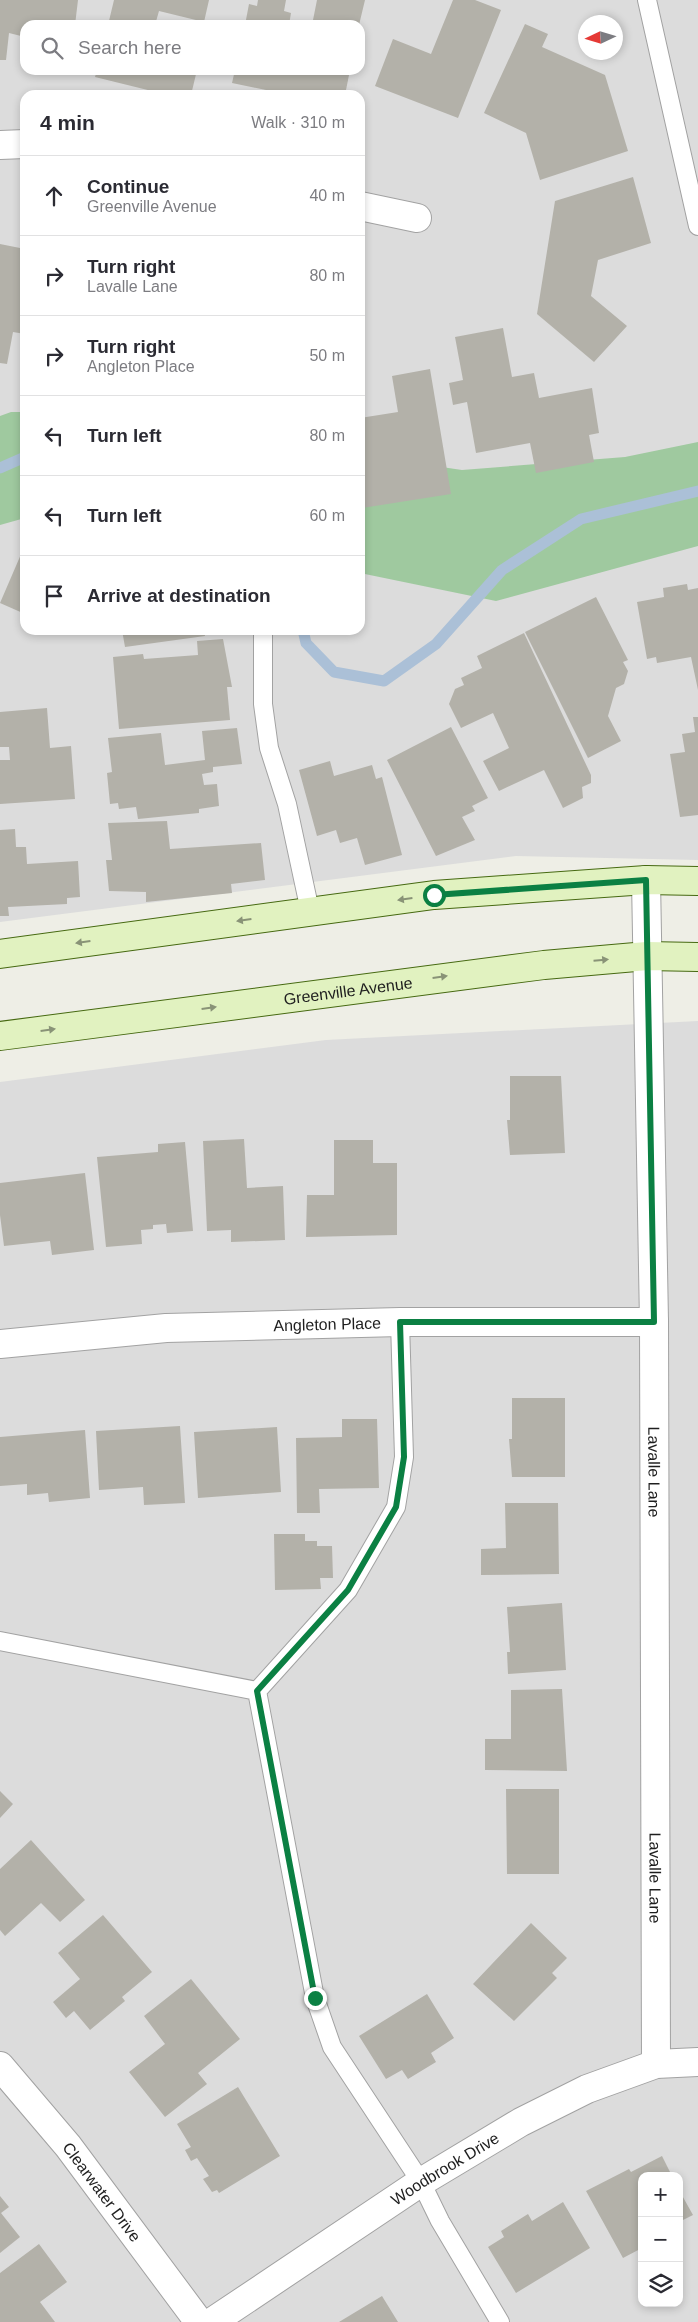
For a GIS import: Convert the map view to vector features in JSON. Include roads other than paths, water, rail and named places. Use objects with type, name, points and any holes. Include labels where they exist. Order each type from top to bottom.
[{"type":"main road","points":[[0,954],[434,895],[646,880],[698,881]]},
{"type":"main road","name":"Greenville Avenue","points":[[0,1036],[447,976],[647,956],[698,957]]},
{"type":"street","points":[[0,145],[20,144]]},
{"type":"street","points":[[365,207],[417,218]]},
{"type":"street","name":"Lavalle Lane","points":[[646,880],[654,1322],[656,2064]]},
{"type":"street","name":"Angleton Place","points":[[0,1344],[166,1328],[400,1322],[654,1322]]},
{"type":"street","name":"Woodbrook Drive","points":[[212,2322],[421,2182],[521,2122],[586,2089],[656,2064],[698,2062]]},
{"type":"street","name":"Clearwater Drive","points":[[0,2066],[68,2146],[198,2322]]},
{"type":"lane","points":[[648,0],[698,226]]},
{"type":"lane","points":[[263,635],[263,704],[269,748],[287,804],[310,911]]},
{"type":"lane","points":[[257,1691],[348,1590],[396,1507],[404,1457],[400,1322]]},
{"type":"lane","points":[[0,1641],[257,1691]]},
{"type":"lane","points":[[257,1691],[315,1998],[332,2047],[421,2182],[440,2221],[500,2322]]},
{"type":"waterway","points":[[0,468],[20,459]]},
{"type":"waterway","points":[[304,635],[306,643],[334,672],[384,681],[436,644],[502,570],[581,519],[698,491]]}]
